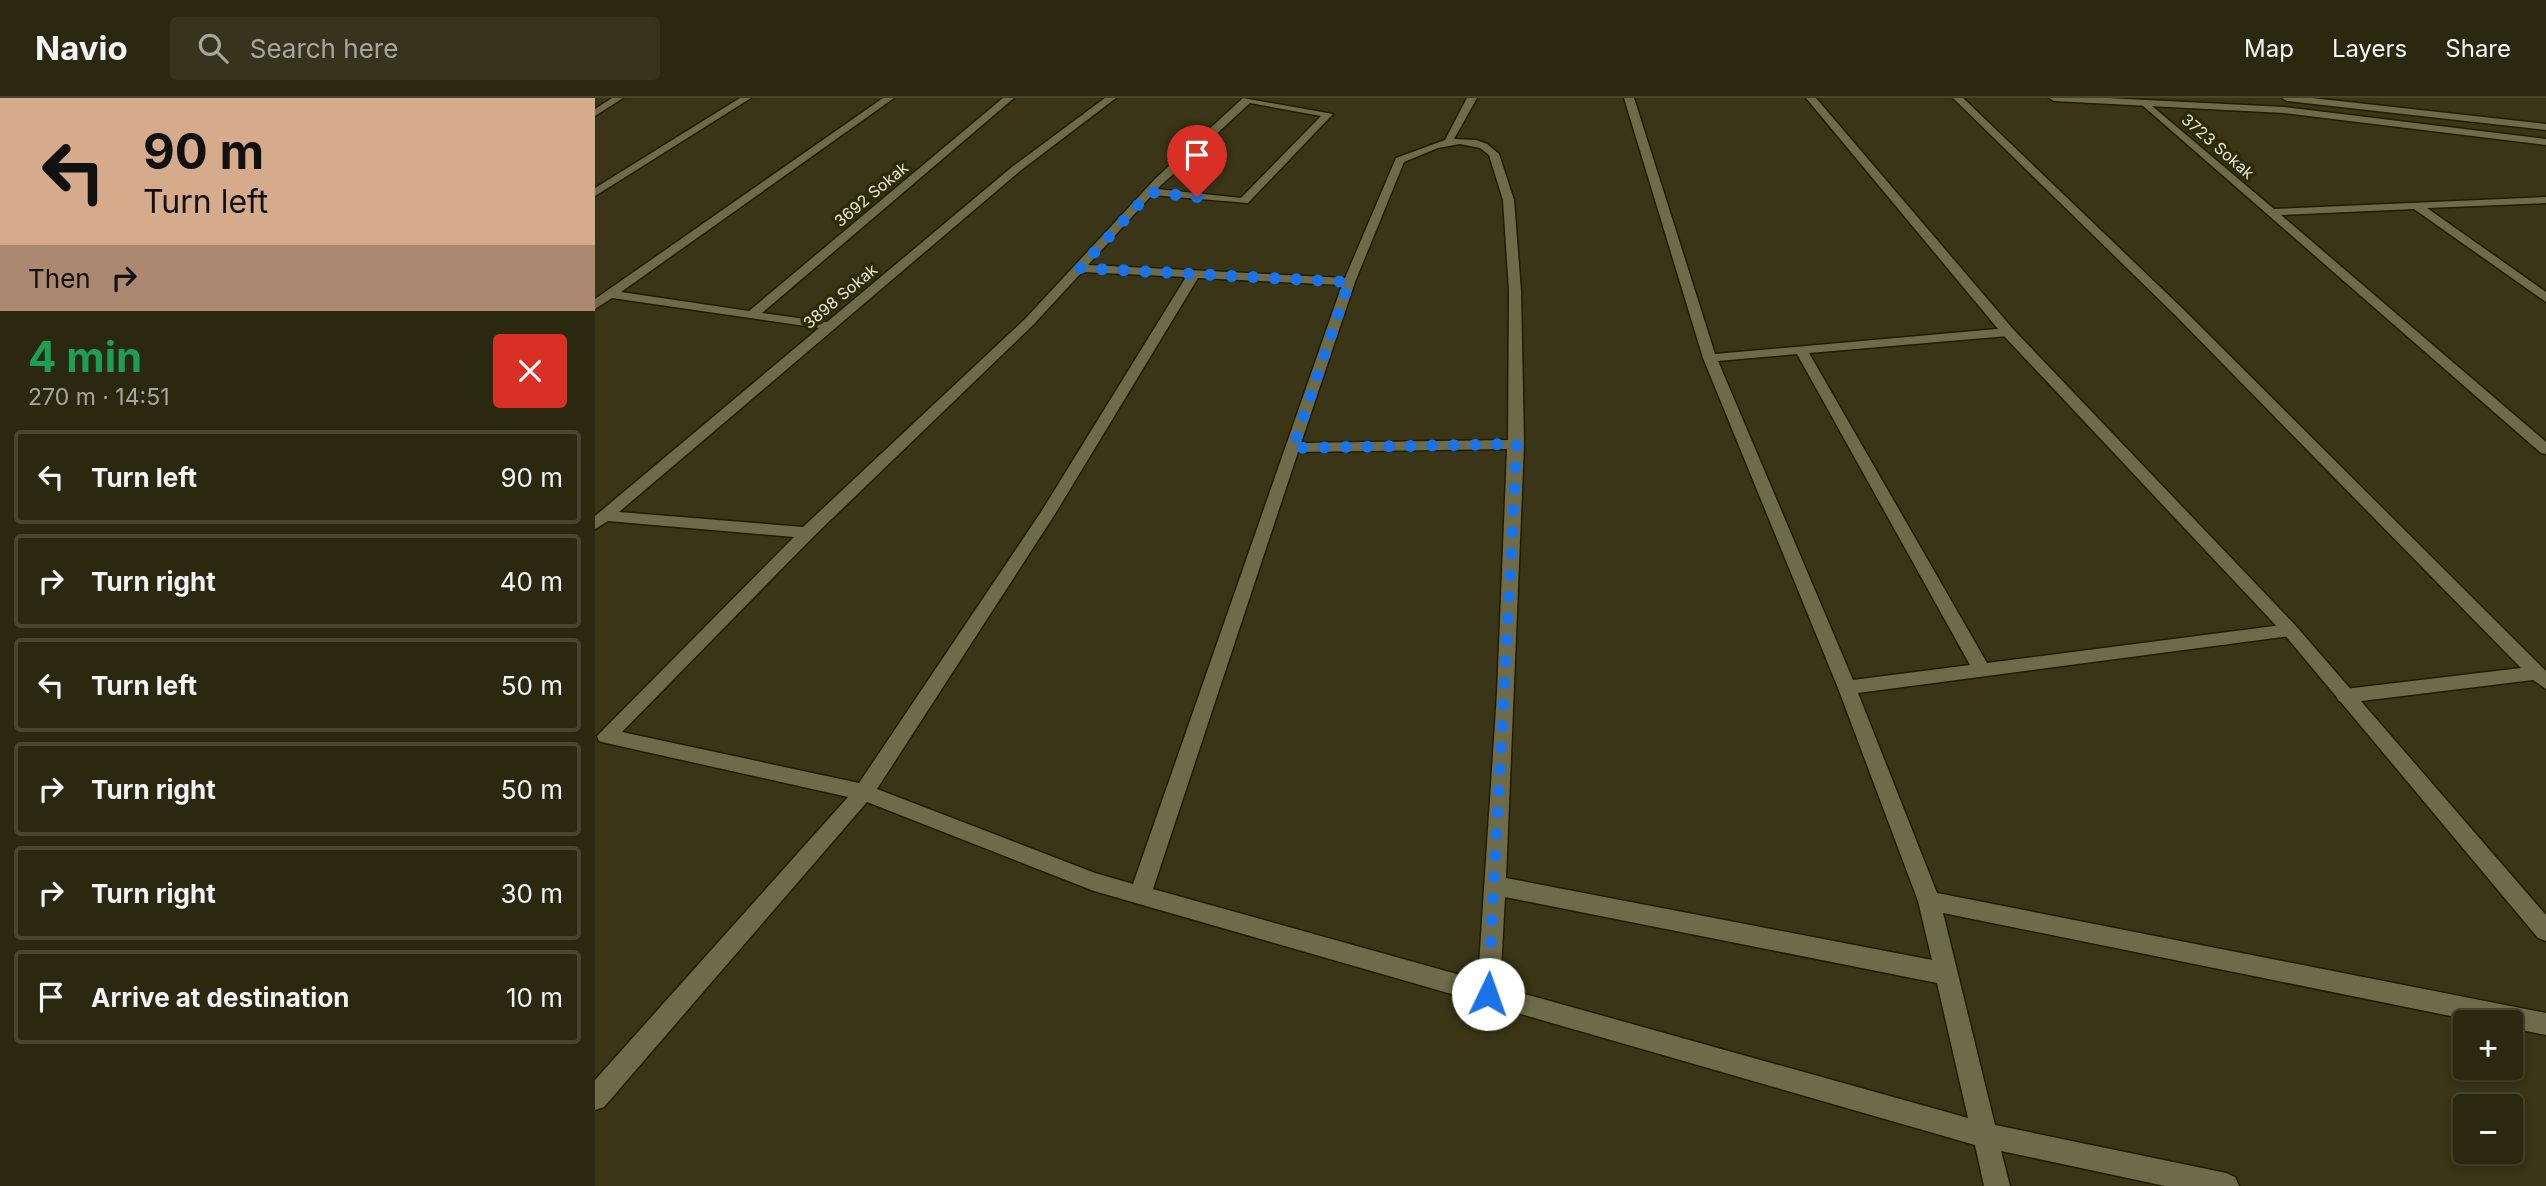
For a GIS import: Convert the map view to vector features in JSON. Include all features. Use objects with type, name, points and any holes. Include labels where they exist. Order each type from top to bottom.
[{"type":"street","points":[[595,113],[618,98]]},
{"type":"street","points":[[595,193],[746,98]]},
{"type":"street","points":[[595,306],[889,98]]},
{"type":"street","name":"3692 Sokak","points":[[753,314],[1009,98]]},
{"type":"street","name":"3898 Sokak","points":[[600,520],[1016,169],[1111,98]]},
{"type":"street","points":[[1140,895],[1349,282],[1400,160],[1448,139],[1472,98]]},
{"type":"street","points":[[1629,98],[1710,358],[1847,688],[1929,901],[1997,1186]]},
{"type":"street","points":[[1811,98],[2008,332],[2290,629],[2546,931]]},
{"type":"street","points":[[1958,98],[2179,312],[2542,678]]},
{"type":"street","points":[[2054,98],[2284,110],[2546,142]]},
{"type":"street","points":[[2287,98],[2546,127]]},
{"type":"street","points":[[1150,192],[1244,201],[1328,114],[1248,99],[1150,192],[1028,322],[807,533],[606,736],[865,792],[1094,882],[1984,1135],[2226,1186]]},
{"type":"street","name":"3723 Sokak","points":[[2145,103],[2546,450]]},
{"type":"street","points":[[1448,139],[1493,152],[1500,163],[1511,219],[1517,444],[1488,994]]},
{"type":"street","points":[[2271,212],[2546,200]]},
{"type":"street","points":[[2415,205],[2546,298]]},
{"type":"street","points":[[1080,268],[1349,282]]},
{"type":"street","points":[[595,1098],[865,792],[1047,514],[1194,274]]},
{"type":"street","points":[[595,292],[829,326]]},
{"type":"street","points":[[1710,358],[2008,332]]},
{"type":"street","points":[[1801,350],[1982,670]]},
{"type":"street","points":[[1293,448],[1517,444]]},
{"type":"street","points":[[600,520],[807,533]]},
{"type":"street","points":[[1847,688],[2290,629]]},
{"type":"street","points":[[2346,696],[2542,678]]},
{"type":"street","points":[[1494,885],[1947,974]]},
{"type":"street","points":[[1929,901],[2546,1024]]},
{"type":"route","points":[[1197,197],[1150,192],[1080,268],[1349,282],[1293,448],[1517,444],[1488,994]]}]
